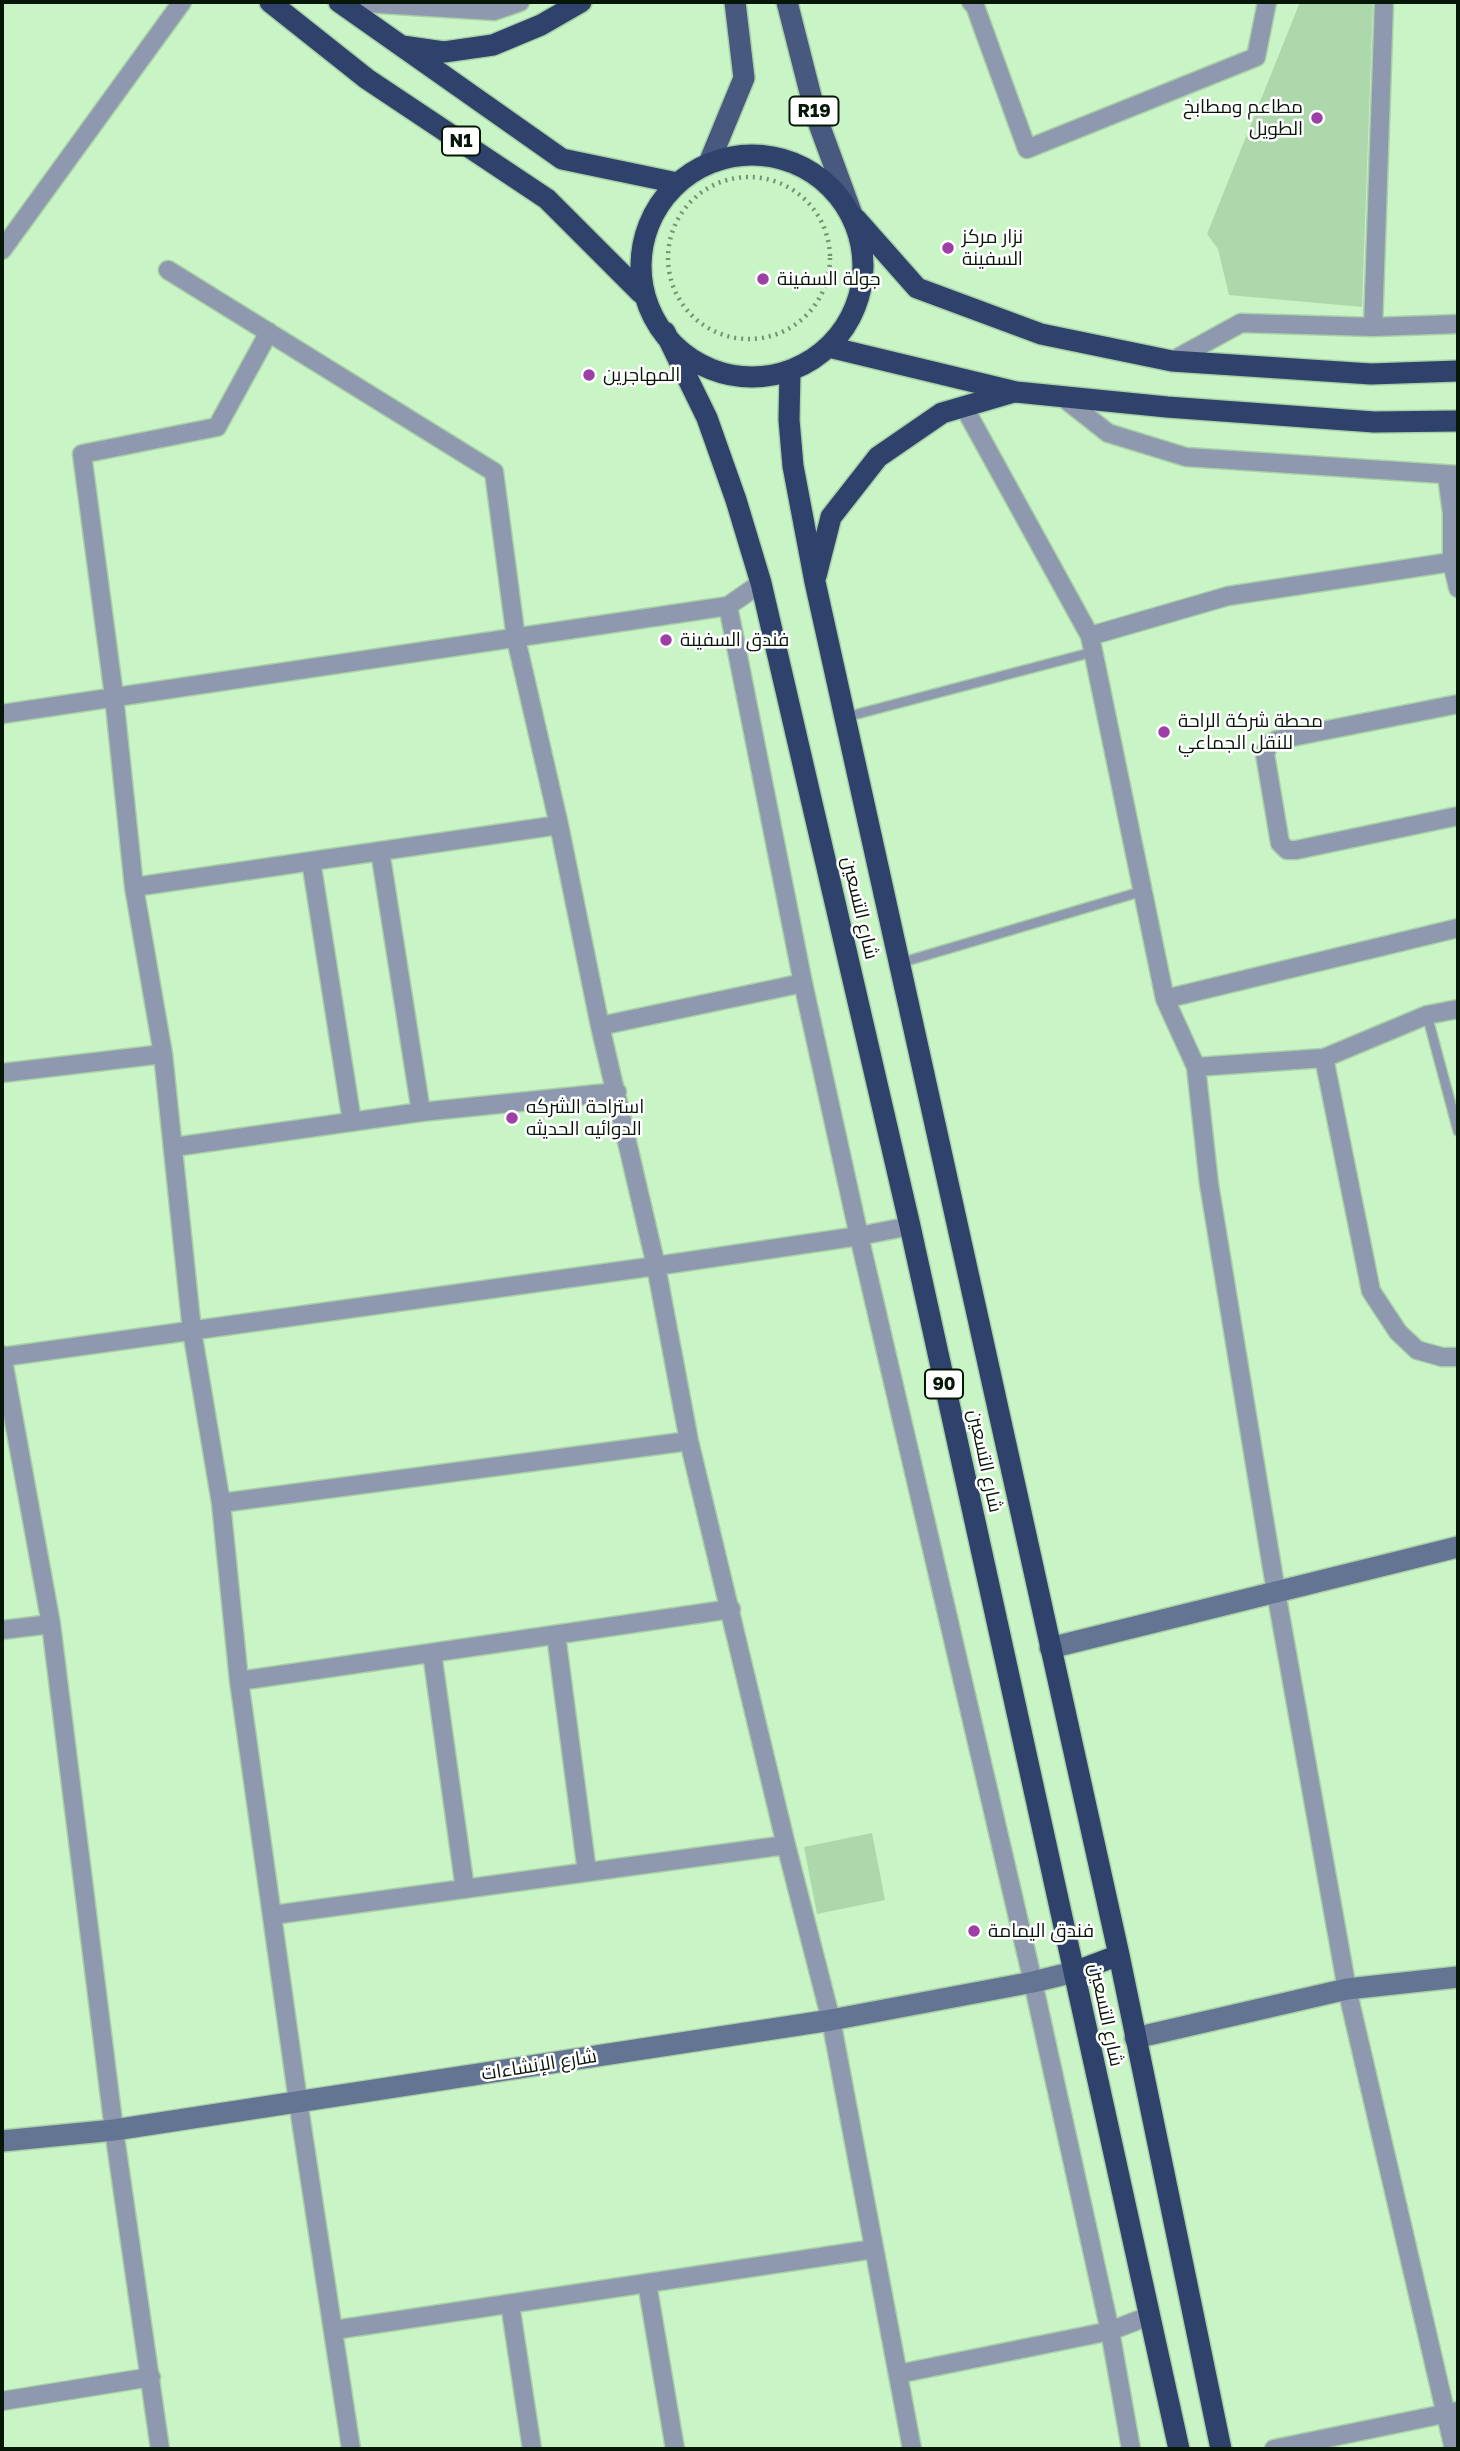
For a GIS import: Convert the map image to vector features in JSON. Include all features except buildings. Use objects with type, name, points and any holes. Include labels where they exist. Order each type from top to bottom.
[{"type":"highway","name":"N1","points":[[270,2],[367,79],[547,199],[641,293]]},
{"type":"highway","name":"N1","points":[[339,2],[562,159],[677,184]]},
{"type":"highway","points":[[398,45],[444,52],[493,45],[541,25],[581,2]]},
{"type":"highway","points":[[853,217],[864,262],[856,308],[829,347],[790,371],[755,378],[720,373],[688,358],[665,332],[641,293],[642,249],[654,214],[677,184],[709,163],[750,154],[792,161],[828,183],[853,217],[917,288],[1041,334],[1172,361],[1371,374],[1458,370]]},
{"type":"highway","name":"شارع التسعين","points":[[665,332],[707,418],[761,583],[910,1226],[1179,2449]]},
{"type":"highway","points":[[829,347],[1016,392],[1167,407],[1374,422],[1458,421]]},
{"type":"highway","name":"شارع التسعين","points":[[790,371],[789,420],[793,466],[815,582],[1118,1955],[1221,2449]]},
{"type":"highway","points":[[815,582],[831,517],[878,457],[942,413],[1016,392]]},
{"type":"highway","points":[[1074,1972],[1118,1955]]},
{"type":"main road","points":[[709,163],[744,78],[735,2]]},
{"type":"main road","name":"R19","points":[[787,2],[816,116],[853,217]]},
{"type":"street","points":[[2,250],[181,2]]},
{"type":"street","points":[[348,2],[441,5],[494,11],[520,2]]},
{"type":"street","points":[[977,3],[1027,149],[1256,57],[1267,2]]},
{"type":"street","points":[[1373,327],[1384,2]]},
{"type":"street","points":[[169,270],[494,472],[516,639],[559,825],[600,1026],[656,1266],[690,1441],[786,1845],[831,2020],[912,2449]]},
{"type":"street","points":[[1172,361],[1241,323],[1373,327],[1458,324]]},
{"type":"street","points":[[269,332],[217,427],[82,454],[114,696],[134,887],[163,1054],[192,1331],[221,1503],[239,1681],[298,2101],[334,2330],[348,2449]]},
{"type":"street","points":[[1061,396],[1108,433],[1186,457],[1453,475],[1452,513],[1458,588]]},
{"type":"street","points":[[964,407],[1091,644],[1166,999],[1196,1067],[1209,1184],[1276,1592],[1346,1989],[1452,2412],[1454,2449]]},
{"type":"street","points":[[1091,644],[1228,596],[1455,561]]},
{"type":"street","points":[[2,714],[728,606],[761,583]]},
{"type":"street","points":[[728,606],[803,983],[859,1236],[1033,1982],[1110,2331],[1131,2449]]},
{"type":"street","points":[[1458,704],[1277,740],[1269,744],[1265,754],[1279,843],[1287,850],[1458,816]]},
{"type":"street","points":[[134,887],[559,825]]},
{"type":"street","points":[[380,851],[421,1112]]},
{"type":"street","points":[[311,861],[352,1122]]},
{"type":"street","points":[[1166,999],[1458,928]]},
{"type":"street","points":[[600,1026],[803,983]]},
{"type":"street","points":[[1196,1067],[1324,1058],[1427,1015],[1458,1009]]},
{"type":"street","points":[[2,1073],[163,1054]]},
{"type":"street","points":[[1324,1058],[1371,1291],[1398,1332],[1417,1350],[1442,1357],[1458,1357]]},
{"type":"street","points":[[174,1147],[421,1112],[617,1092]]},
{"type":"street","points":[[160,2449],[114,2130],[51,1624],[2,1356],[656,1266],[910,1226]]},
{"type":"street","points":[[221,1503],[690,1441]]},
{"type":"street","points":[[1050,1648],[1458,1547]]},
{"type":"street","points":[[239,1681],[731,1609]]},
{"type":"street","points":[[2,1630],[51,1624]]},
{"type":"street","points":[[556,1635],[587,1872]]},
{"type":"street","points":[[432,1653],[466,1889]]},
{"type":"street","points":[[273,1915],[786,1845]]},
{"type":"street","name":"شارع الإنشاءات","points":[[2,2141],[114,2130],[831,2020],[1074,1972]]},
{"type":"street","points":[[1135,2038],[1346,1989],[1458,1977]]},
{"type":"street","points":[[334,2330],[874,2249]]},
{"type":"street","points":[[647,2283],[675,2449]]},
{"type":"street","points":[[510,2304],[532,2449]]},
{"type":"street","points":[[898,2374],[1110,2331],[1149,2316]]},
{"type":"street","points":[[2,2401],[151,2377]]},
{"type":"street","points":[[1274,2449],[1452,2412]]},
{"type":"lane","points":[[845,718],[1091,644]]},
{"type":"lane","points":[[899,964],[1143,891]]},
{"type":"lane","points":[[1427,1015],[1458,1131]]},
{"type":"path","points":[[746,176],[777,181],[804,197],[823,223],[831,254],[826,286],[809,313],[783,332],[752,340],[721,335],[694,318],[674,293],[667,261],[672,230],[689,202],[715,184],[746,176]]},
{"type":"place","name":"مطاعم ومطابخ الطويل","points":[[1317,118]]},
{"type":"place","name":"نزار مركز السفينة","points":[[948,248]]},
{"type":"place","name":"جولة السفينة","points":[[763,279]]},
{"type":"place","name":"المهاجرين","points":[[589,375]]},
{"type":"place","name":"فندق السفينة","points":[[666,640]]},
{"type":"place","name":"محطة شركة الراحة للنقل الجماعي","points":[[1164,732]]},
{"type":"place","name":"استراحة الشركه الدوائيه الحديثه","points":[[512,1118]]},
{"type":"place","name":"فندق اليمامة","points":[[974,1931]]}]
